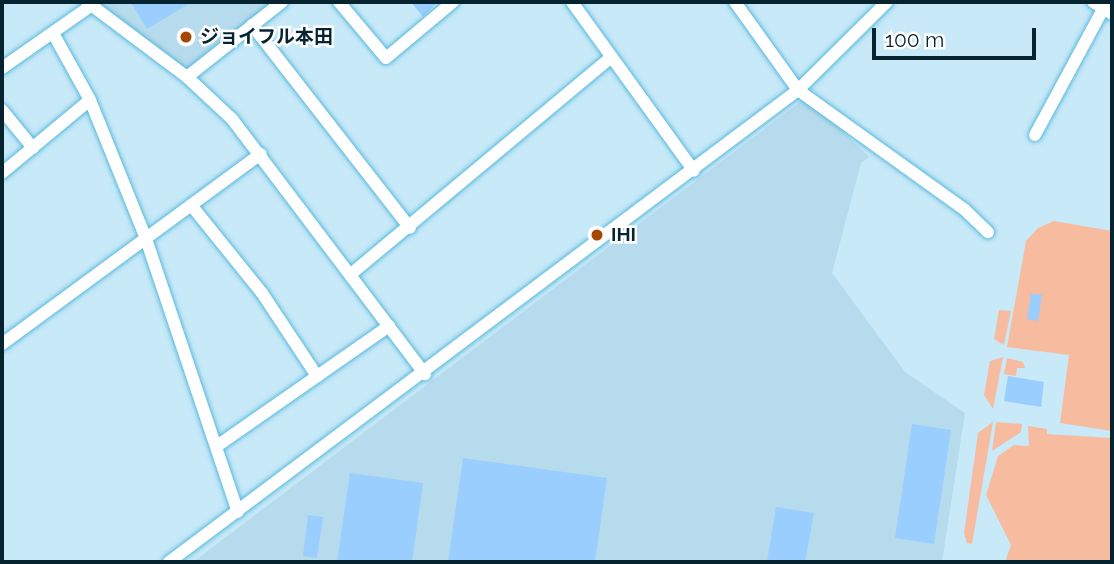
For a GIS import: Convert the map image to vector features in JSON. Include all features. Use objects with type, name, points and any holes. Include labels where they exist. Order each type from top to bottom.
[{"type":"street","points":[[187,78],[282,2]]},
{"type":"street","points":[[339,2],[386,58],[453,2]]},
{"type":"street","points":[[572,2],[694,171]]},
{"type":"street","points":[[736,2],[798,90],[965,210],[988,232]]},
{"type":"street","points":[[169,562],[425,374],[798,90],[887,2]]},
{"type":"street","points":[[2,68],[54,35],[90,4],[187,78],[232,119],[425,374]]},
{"type":"street","points":[[1035,135],[1104,7]]},
{"type":"street","points":[[252,25],[410,228]]},
{"type":"street","points":[[54,35],[90,100],[145,236],[238,512]]},
{"type":"street","points":[[351,274],[410,228],[610,58]]},
{"type":"street","points":[[2,173],[90,100]]},
{"type":"street","points":[[2,110],[33,148]]},
{"type":"street","points":[[2,324],[6,340],[145,236],[261,154]]},
{"type":"street","points":[[191,205],[262,293],[317,376]]},
{"type":"street","points":[[217,446],[389,326]]},
{"type":"shaded area","name":"ジョイフル本田","points":[[96,2],[273,2],[191,68],[183,68]]},
{"type":"shaded area","points":[[804,99],[822,111],[869,157],[861,163],[832,273],[905,372],[965,413],[942,562],[193,562]]},
{"type":"shaded area","points":[[1054,221],[1112,231],[1112,431],[1060,423],[1069,355],[1007,347],[1026,241],[1038,228]]},
{"type":"shaded area","points":[[999,310],[1011,311],[1004,345],[994,339]]},
{"type":"shaded area","points":[[1003,357],[993,409],[984,395],[990,361]]},
{"type":"shaded area","points":[[1007,358],[1023,362],[1025,368],[1017,368],[1016,376],[1004,374]]},
{"type":"shaded area","points":[[993,422],[972,544],[967,543],[964,533],[978,433]]},
{"type":"shaded area","points":[[996,422],[1022,424],[1021,432],[992,451]]},
{"type":"shaded area","points":[[1028,426],[1047,429],[1047,434],[1112,438],[1112,562],[1005,562],[1011,545],[986,495],[998,456],[1014,445],[1029,446]]},
{"type":"building","points":[[131,2],[192,2],[147,29]]},
{"type":"building","points":[[411,2],[437,2],[423,17]]},
{"type":"building","points":[[1031,293],[1042,295],[1038,321],[1027,319]]},
{"type":"building","points":[[1008,376],[1044,382],[1041,407],[1004,401]]},
{"type":"building","points":[[912,424],[951,430],[934,544],[895,538]]},
{"type":"building","points":[[463,458],[607,478],[595,562],[448,562]]},
{"type":"building","points":[[350,473],[423,483],[412,562],[337,562]]},
{"type":"building","points":[[776,507],[814,513],[805,562],[767,562]]},
{"type":"building","points":[[308,515],[323,517],[317,558],[303,556]]},
{"type":"place","name":"ジョイフル本田","points":[[186,37]]},
{"type":"place","name":"IHI","points":[[597,235]]}]
